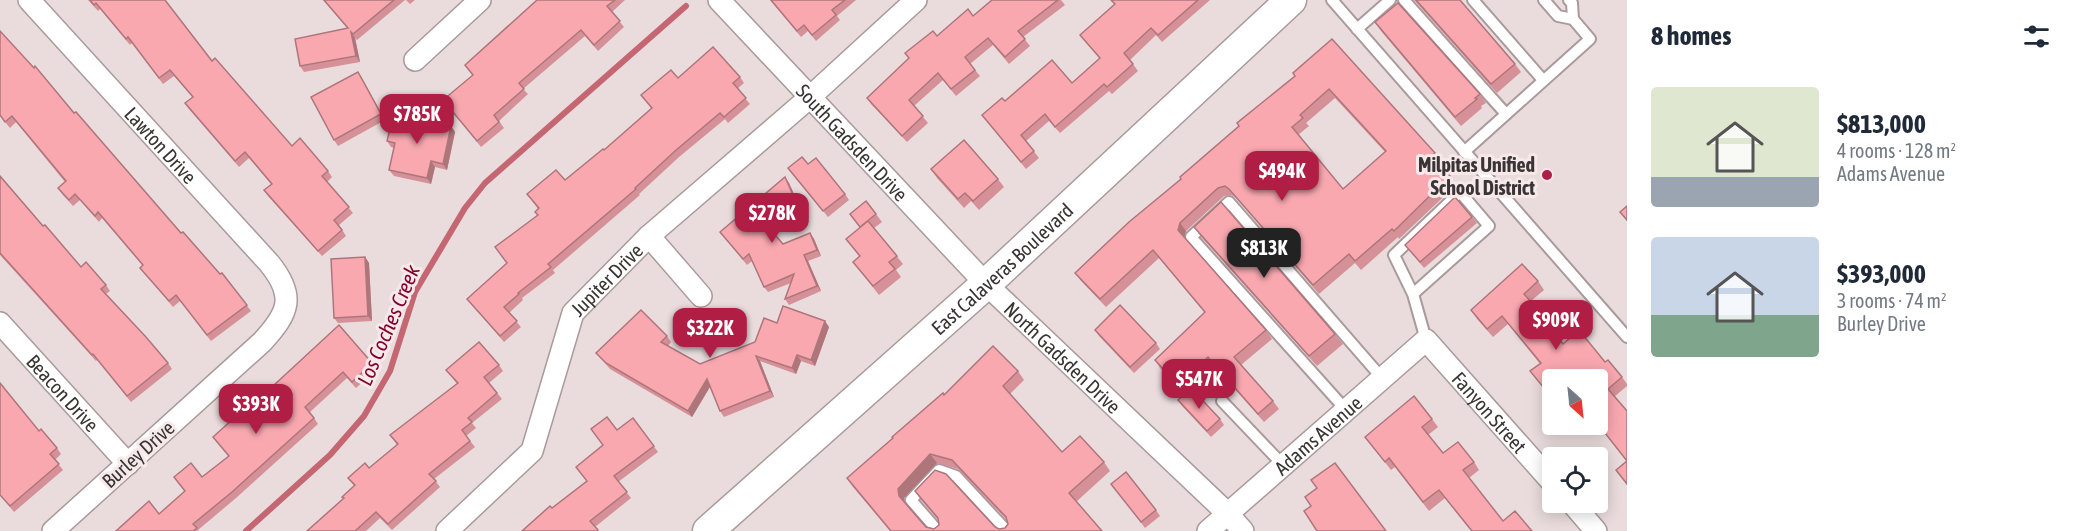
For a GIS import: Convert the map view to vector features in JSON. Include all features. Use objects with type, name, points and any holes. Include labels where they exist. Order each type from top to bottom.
[{"type":"main road","name":"East Calaveras Boulevard","points":[[708,531],[986,284],[1291,0]]},
{"type":"street","name":"Lawton Drive","points":[[28,0],[269,263],[280,277],[286,295]]},
{"type":"street","points":[[415,60],[480,0]]},
{"type":"street","name":"South Gadsden Drive","points":[[719,0],[986,284]]},
{"type":"street","name":"Jupiter Drive","points":[[447,531],[532,451],[573,313],[649,236],[809,98],[916,0]]},
{"type":"street","points":[[649,236],[701,296]]},
{"type":"street","name":"North Gadsden Drive","points":[[986,284],[1227,513],[1243,531]]},
{"type":"street","name":"Burley Drive","points":[[53,531],[270,334],[285,311],[286,295]]},
{"type":"street","name":"Beacon Drive","points":[[0,323],[128,464]]},
{"type":"street","name":"Adams Avenue","points":[[1208,531],[1426,340]]},
{"type":"street","name":"Fanyon Street","points":[[1426,340],[1542,471]]},
{"type":"street","points":[[1580,513],[1596,531]]},
{"type":"lane","points":[[1332,0],[1627,337]]},
{"type":"lane","points":[[1357,28],[1390,0]]},
{"type":"lane","points":[[1404,0],[1506,114]]},
{"type":"lane","points":[[1473,0],[1543,80]]},
{"type":"lane","points":[[1544,0],[1558,16],[1573,19]]},
{"type":"lane","points":[[1464,152],[1590,39],[1573,19],[1572,3],[1569,0]]},
{"type":"lane","points":[[1413,294],[1488,226],[1460,192],[1394,255],[1413,294],[1426,340]]},
{"type":"lane","points":[[1346,410],[1191,237],[1229,202],[1382,378]]},
{"type":"lane","points":[[1222,401],[1282,465]]},
{"type":"lane","points":[[938,531],[911,500],[939,470],[957,476],[1007,531]]},
{"type":"building","points":[[90,0],[165,0],[212,61],[215,58],[292,146],[300,138],[328,171],[322,176],[349,207],[334,220],[342,230],[318,251],[264,190],[272,184],[245,152],[235,161],[185,103],[193,97],[170,70],[159,78],[128,37],[126,39],[96,3],[94,5]]},
{"type":"building","points":[[324,0],[394,0],[353,34],[351,32],[356,56],[300,66],[295,39],[348,28]]},
{"type":"building","points":[[537,0],[615,0],[607,6],[620,21],[594,45],[581,30],[519,83],[524,89],[494,115],[499,122],[477,141],[443,100],[473,75],[465,65]]},
{"type":"building","points":[[771,0],[845,0],[832,10],[836,15],[812,35],[804,25],[797,31]]},
{"type":"building","points":[[992,0],[1058,0],[1018,31],[1025,39],[1005,57],[988,38],[965,57],[975,70],[951,89],[938,73],[909,100],[923,116],[902,136],[867,98],[909,58],[905,53],[933,31],[937,36],[968,9],[973,16]]},
{"type":"building","points":[[1111,0],[1198,0],[1158,35],[1151,28],[1124,53],[1133,64],[1107,87],[1104,84],[1055,127],[1045,114],[1021,135],[1034,151],[1021,162],[982,115],[1002,98],[1005,101],[1052,60],[1072,83],[1100,58],[1080,35],[1115,4]]},
{"type":"building","points":[[1416,0],[1460,0],[1515,64],[1491,84]]},
{"type":"building","points":[[1398,3],[1480,94],[1455,117],[1375,22]]},
{"type":"building","points":[[0,31],[34,68],[35,66],[181,233],[183,232],[220,274],[222,273],[247,305],[207,335],[176,295],[169,301],[140,268],[143,265],[98,212],[95,216],[75,194],[69,200],[58,188],[66,181],[12,116],[5,122],[0,115]]},
{"type":"building","points":[[1332,39],[1435,153],[1432,156],[1450,176],[1394,231],[1392,229],[1355,261],[1349,254],[1313,285],[1225,186],[1218,188],[1180,223],[1178,230],[1266,330],[1234,357],[1273,401],[1258,414],[1208,357],[1178,385],[1155,360],[1205,312],[1153,250],[1100,299],[1075,273],[1129,222],[1239,126],[1237,123],[1295,76],[1293,73]],"holes":[[[1329,89],[1386,151],[1343,189],[1292,127],[1303,118],[1300,115]]]},
{"type":"building","points":[[713,47],[740,77],[733,83],[746,98],[724,117],[720,113],[675,151],[636,189],[548,264],[551,267],[518,293],[504,307],[517,321],[500,336],[467,299],[507,263],[495,247],[538,215],[535,212],[539,208],[527,194],[556,170],[565,180],[604,150],[652,108],[641,95],[671,70],[678,78]]},
{"type":"building","points":[[358,72],[381,114],[334,140],[311,97]]},
{"type":"building","points":[[394,113],[451,126],[443,164],[431,161],[427,178],[389,170],[395,143],[387,141]]},
{"type":"building","points":[[964,140],[998,179],[973,201],[965,193],[958,199],[931,169]]},
{"type":"building","points":[[802,157],[808,164],[816,158],[845,194],[823,211],[788,168]]},
{"type":"building","points":[[0,176],[81,267],[86,262],[106,285],[101,289],[168,363],[127,396],[93,354],[0,253]]},
{"type":"building","points":[[785,177],[793,195],[763,221],[783,244],[810,233],[817,250],[804,255],[817,286],[785,299],[794,274],[764,287],[749,254],[743,259],[720,232]]},
{"type":"building","points":[[1455,197],[1472,217],[1420,262],[1405,245]]},
{"type":"building","points":[[866,201],[876,214],[860,227],[850,214]]},
{"type":"building","points":[[1221,202],[1335,334],[1309,356],[1194,227]]},
{"type":"building","points":[[1627,206],[1627,220],[1620,212]]},
{"type":"building","points":[[868,221],[897,256],[889,262],[895,269],[873,286],[853,262],[860,256],[846,239]]},
{"type":"building","points":[[365,257],[368,316],[334,318],[331,259]]},
{"type":"building","points":[[1522,264],[1538,281],[1524,294],[1563,344],[1579,330],[1605,362],[1608,360],[1622,377],[1608,389],[1608,369],[1542,369],[1542,386],[1530,371],[1541,363],[1502,316],[1487,329],[1471,310]]},
{"type":"building","points":[[1120,305],[1156,343],[1130,367],[1095,330]]},
{"type":"building","points":[[783,306],[825,321],[811,360],[797,355],[792,368],[756,356],[770,391],[720,411],[707,379],[688,411],[606,363],[596,353],[641,310],[667,336],[661,342],[700,364],[755,342],[764,318],[777,323]]},
{"type":"building","points":[[339,325],[372,363],[352,382],[343,372],[305,407],[314,418],[193,524],[197,528],[193,531],[116,531],[149,501],[159,514],[185,491],[174,477],[191,463],[202,477],[229,456],[213,437],[244,409],[246,411]]},
{"type":"building","points":[[479,342],[499,365],[484,377],[497,393],[468,418],[472,422],[462,430],[470,441],[429,474],[436,481],[388,524],[376,512],[355,531],[307,531],[355,485],[348,478],[365,463],[369,468],[398,444],[390,435],[458,383],[446,370]]},
{"type":"building","points":[[993,346],[1018,371],[1003,386],[1062,452],[1080,436],[1104,462],[1069,493],[1102,531],[891,531],[847,478],[943,393],[944,395]],"holes":[[[930,454],[952,460],[1006,517],[1008,524],[1005,528],[995,527],[946,474],[935,470],[915,491],[938,518],[939,525],[934,529],[926,527],[899,496],[898,489]]]},
{"type":"building","points":[[0,383],[39,431],[41,429],[57,448],[50,454],[59,464],[10,506],[0,495]]},
{"type":"building","points":[[1191,388],[1220,419],[1207,431],[1178,400]]},
{"type":"building","points":[[1608,389],[1627,411],[1627,461],[1607,435]]},
{"type":"building","points":[[1414,396],[1432,419],[1422,427],[1443,453],[1458,442],[1474,462],[1463,470],[1503,521],[1515,511],[1532,531],[1472,531],[1439,490],[1423,502],[1389,458],[1385,462],[1365,437]]},
{"type":"building","points":[[607,417],[617,430],[633,418],[654,446],[614,476],[627,492],[590,521],[597,531],[522,531],[550,506],[552,508],[587,481],[576,467],[603,445],[591,429]]},
{"type":"building","points":[[1627,461],[1627,484],[1616,470]]},
{"type":"building","points":[[1335,463],[1386,531],[1317,531],[1304,511],[1311,506],[1305,497],[1317,488],[1311,480]]},
{"type":"building","points":[[1126,472],[1156,510],[1141,522],[1111,484]]},
{"type":"waterway","name":"Los Coches Creek","points":[[246,531],[330,455],[364,416],[390,371],[415,292],[465,208],[485,183],[686,6]]},
{"type":"place","name":"Milpitas Unified School District","points":[[1547,175]]}]
